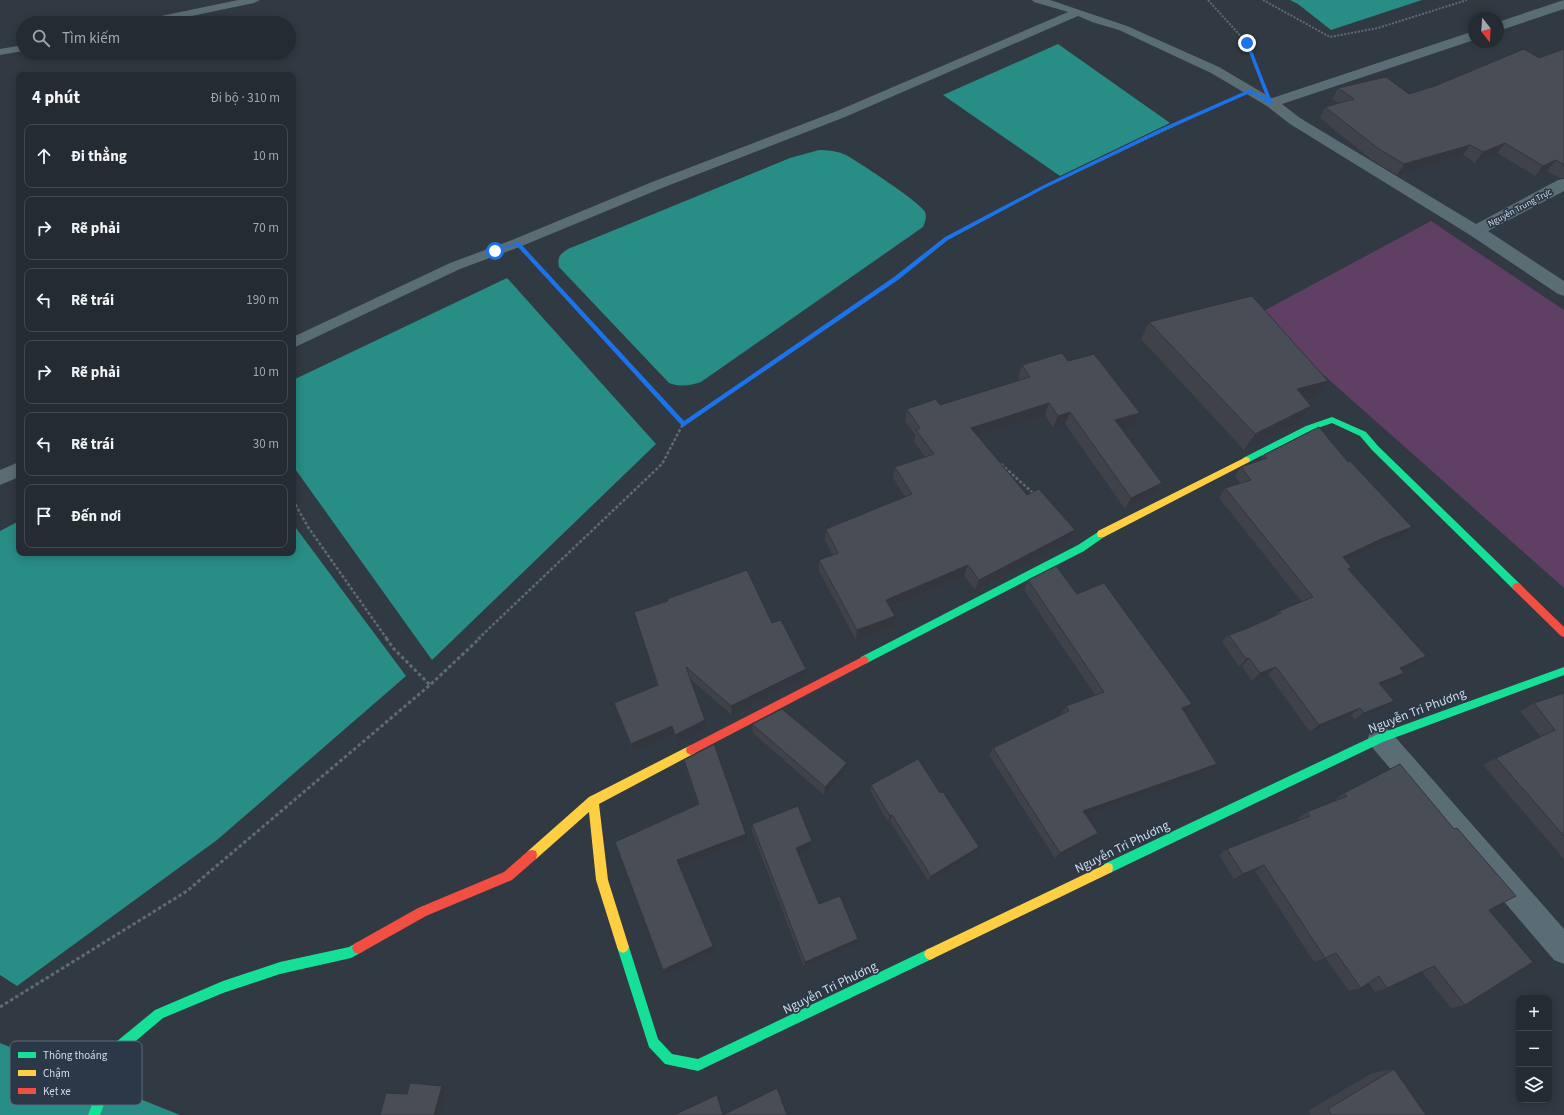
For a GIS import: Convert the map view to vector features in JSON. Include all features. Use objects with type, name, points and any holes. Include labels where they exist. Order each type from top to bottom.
[{"type":"street","points":[[1504,25],[1564,4]]},
{"type":"street","points":[[1271,103],[1468,37]]},
{"type":"street","points":[[1271,103],[1295,121],[1476,231],[1564,290]]},
{"type":"street","name":"Nguyễn Trung Trực","points":[[1476,231],[1564,184]]},
{"type":"street","points":[[126,1041],[159,1014],[223,987],[280,968],[351,952],[422,912],[508,876],[593,801],[1074,552],[1109,529],[1309,428],[1332,420],[1363,434],[1375,448],[1564,632]]},
{"type":"street","name":"Nguyễn Tri Phương","points":[[593,801],[602,880],[653,1043],[669,1060],[698,1065],[1380,738],[1564,670]]},
{"type":"street","points":[[1380,738],[1564,950]]},
{"type":"street","points":[[94,1115],[98,1105]]},
{"type":"lane","points":[[176,16],[254,0]]},
{"type":"lane","points":[[1038,0],[1123,28],[1216,70],[1271,103]]},
{"type":"lane","points":[[296,342],[455,266],[517,243],[658,185],[841,114],[1078,12]]},
{"type":"lane","points":[[0,52],[16,49]]},
{"type":"lane","points":[[0,478],[16,470]]},
{"type":"path","points":[[1208,0],[1247,43],[1271,103]]},
{"type":"path","points":[[1263,0],[1330,37],[1378,28],[1467,0]]},
{"type":"path","points":[[0,1007],[187,891],[430,685],[662,464],[683,424],[896,278],[946,239],[1044,187],[1162,130],[1250,91]]},
{"type":"path","points":[[517,243],[683,424]]},
{"type":"path","points":[[1000,464],[1035,495]]},
{"type":"path","points":[[296,505],[308,527],[394,649],[430,685]]},
{"type":"shaded area","points":[[1290,0],[1422,0],[1331,30],[1298,4]]},
{"type":"shaded area","points":[[1058,44],[1170,123],[1060,176],[943,95]]},
{"type":"shaded area","points":[[819,150],[832,151],[846,155],[875,173],[913,200],[926,214],[923,227],[701,382],[685,386],[669,383],[559,267],[558,261],[560,256],[568,249],[790,158]]},
{"type":"shaded area","points":[[1431,221],[1564,310],[1564,588],[1256,315]]},
{"type":"shaded area","points":[[507,278],[656,444],[432,660],[296,470],[296,379]]},
{"type":"shaded area","points":[[16,523],[16,556],[296,556],[296,528],[406,676],[217,840],[17,986],[0,975],[0,531]]},
{"type":"shaded area","points":[[0,1043],[10,1047],[10,1105],[142,1105],[142,1100],[180,1115],[0,1115]]},
{"type":"building","points":[[1524,49],[1539,58],[1564,49],[1564,165],[1556,160],[1543,166],[1505,143],[1483,152],[1470,145],[1404,164],[1379,149],[1325,107],[1354,99],[1338,88],[1386,77],[1409,94],[1435,86]]},
{"type":"building","points":[[1252,296],[1328,381],[1297,389],[1311,406],[1255,434],[1149,322]]},
{"type":"building","points":[[1062,353],[1068,361],[1094,354],[1140,413],[1115,420],[1162,483],[1131,498],[1070,412],[1058,416],[1049,403],[971,428],[1027,495],[1039,489],[1075,530],[979,580],[968,565],[886,600],[895,616],[857,630],[819,560],[838,553],[826,529],[912,494],[895,467],[934,454],[916,430],[920,428],[907,409],[936,399],[940,405],[1030,377],[1022,365]]},
{"type":"building","points":[[1319,427],[1348,462],[1350,461],[1412,527],[1381,539],[1343,557],[1351,567],[1348,569],[1426,656],[1400,668],[1404,673],[1379,683],[1394,701],[1364,713],[1360,708],[1319,725],[1276,667],[1260,673],[1249,658],[1246,659],[1229,635],[1248,628],[1281,613],[1279,611],[1313,597],[1225,488],[1251,480],[1241,467],[1267,458],[1264,455]]},
{"type":"building","points":[[1056,566],[1077,594],[1104,583],[1192,704],[1182,708],[1217,764],[1083,811],[1098,833],[1060,853],[993,748],[1069,711],[1066,706],[1104,692],[1028,580]]},
{"type":"building","points":[[747,570],[772,623],[781,620],[806,669],[731,706],[686,667],[705,720],[675,735],[672,726],[631,744],[614,703],[658,685],[634,612],[668,601],[667,599]]},
{"type":"building","points":[[1564,693],[1564,836],[1496,758],[1555,730],[1534,703]]},
{"type":"building","points":[[782,709],[847,763],[825,787],[752,724]]},
{"type":"building","points":[[714,744],[746,834],[677,860],[713,946],[663,970],[615,842],[699,804],[684,760]]},
{"type":"building","points":[[918,759],[940,793],[943,792],[979,847],[931,876],[892,815],[890,816],[871,785]]},
{"type":"building","points":[[1400,764],[1454,829],[1457,828],[1516,896],[1489,910],[1533,962],[1465,1005],[1434,966],[1387,988],[1379,976],[1361,988],[1336,953],[1325,958],[1264,865],[1243,874],[1227,849],[1310,816],[1307,812],[1347,796],[1344,793]]},
{"type":"building","points":[[798,806],[812,841],[796,848],[819,904],[840,896],[858,939],[805,962],[752,824]]},
{"type":"building","points":[[1394,1069],[1426,1115],[1332,1115],[1328,1109]]},
{"type":"building","points":[[410,1083],[442,1086],[434,1115],[380,1115],[386,1093],[407,1094]]},
{"type":"building","points":[[777,1088],[787,1115],[723,1115]]},
{"type":"building","points":[[717,1095],[723,1115],[676,1115],[676,1114]]},
{"type":"traffic: fast","points":[[1246,460],[1309,428],[1332,420],[1363,434],[1375,448],[1517,587]]},
{"type":"traffic: fast","points":[[864,660],[1081,548],[1101,534]]},
{"type":"traffic: fast","points":[[1108,868],[1380,738],[1564,671]]},
{"type":"traffic: fast","points":[[623,947],[653,1043],[669,1060],[698,1065],[930,954]]},
{"type":"traffic: fast","points":[[126,1041],[159,1014],[223,987],[280,968],[351,952],[358,948]]},
{"type":"traffic: fast","points":[[94,1115],[98,1105]]},
{"type":"traffic: slow","points":[[1101,534],[1246,460]]},
{"type":"traffic: slow","points":[[532,855],[593,801],[691,750]]},
{"type":"traffic: slow","points":[[593,801],[602,880],[623,947]]},
{"type":"traffic: slow","points":[[930,954],[1108,868]]},
{"type":"traffic: jam","points":[[1517,587],[1564,633]]},
{"type":"traffic: jam","points":[[691,750],[864,660]]},
{"type":"traffic: jam","points":[[358,948],[422,912],[508,876],[532,855]]},
{"type":"route","points":[[495,251],[517,243],[683,424],[896,278],[946,239],[1044,187],[1162,130],[1250,91],[1271,103],[1247,43]]}]
